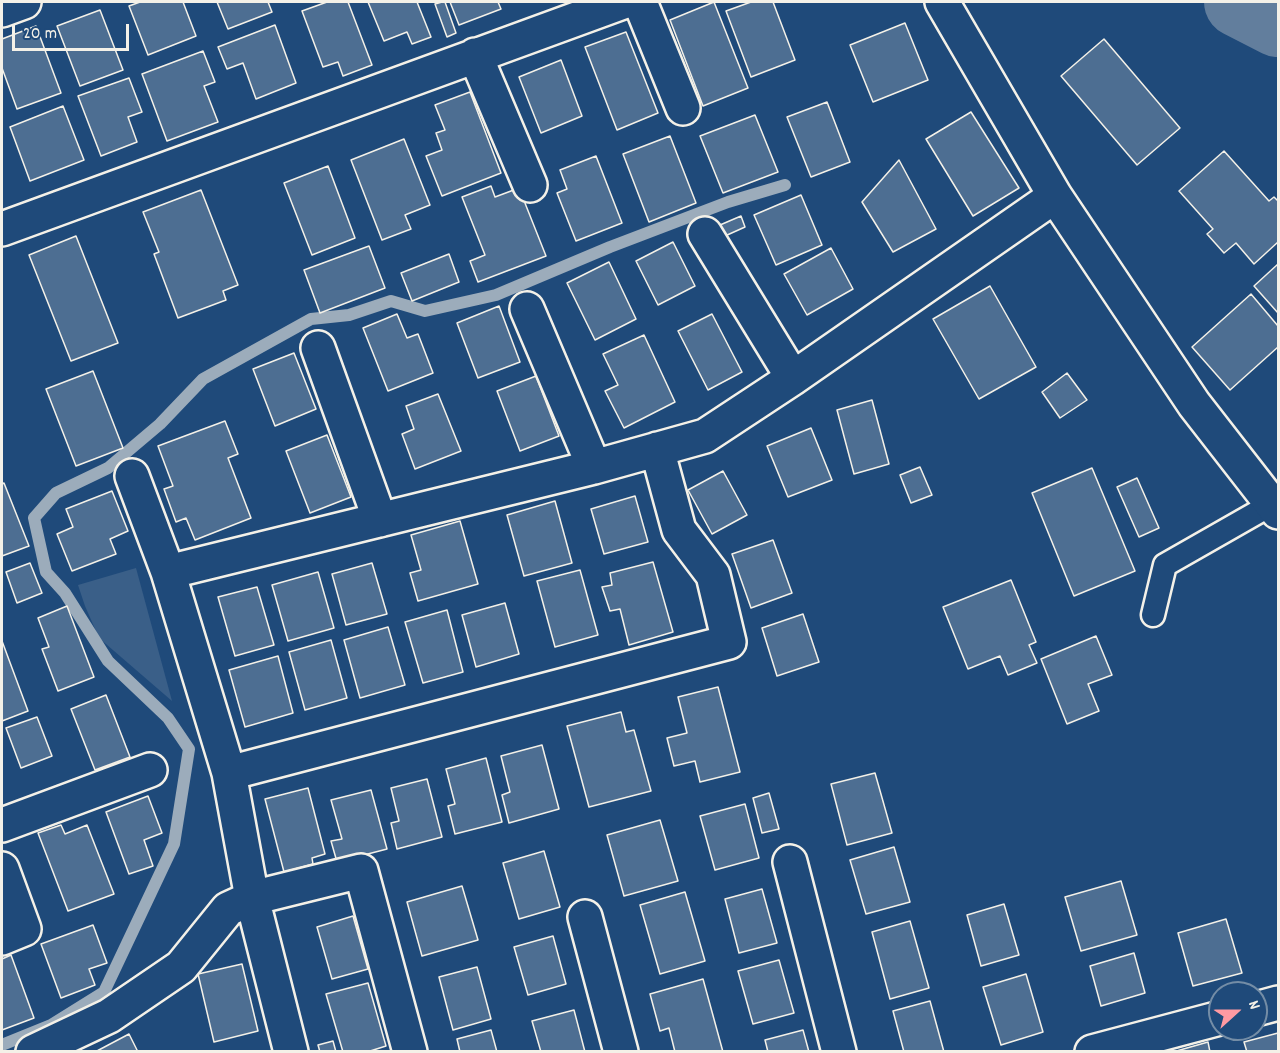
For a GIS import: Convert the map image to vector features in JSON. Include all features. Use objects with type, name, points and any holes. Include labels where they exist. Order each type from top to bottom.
[{"type":"street","points":[[2,229],[623,2]]},
{"type":"street","points":[[640,2],[683,108]]},
{"type":"street","points":[[942,2],[1055,196],[1194,404],[1275,508]]},
{"type":"street","points":[[475,55],[530,185]]},
{"type":"street","points":[[168,572],[594,467],[705,436],[793,378],[1055,196]]},
{"type":"street","points":[[705,234],[793,378]]},
{"type":"street","points":[[527,309],[594,467]]},
{"type":"street","points":[[318,348],[380,520]]},
{"type":"street","points":[[229,772],[729,642],[713,575],[679,530],[657,450]]},
{"type":"street","points":[[132,476],[168,572],[229,772],[252,898],[291,1052]]},
{"type":"street","points":[[2,825],[150,770]]},
{"type":"street","points":[[790,862],[839,1052]]},
{"type":"street","points":[[2,869],[24,929],[2,938]]},
{"type":"street","points":[[33,1052],[109,1016],[181,967],[228,909],[252,898],[361,871],[410,1052]]},
{"type":"street","points":[[585,917],[621,1052]]},
{"type":"street","points":[[1092,1052],[1126,1047],[1208,1022]]},
{"type":"lane","points":[[1153,615],[1165,565],[1275,508]]},
{"type":"shaded area","points":[[136,568],[172,701],[99,638],[78,585]]},
{"type":"building","points":[[140,2],[183,2],[196,36],[148,55],[129,6]]},
{"type":"building","points":[[217,2],[268,2],[272,12],[228,29]]},
{"type":"building","points":[[327,2],[348,2],[372,65],[343,76],[338,62],[323,67],[302,11]]},
{"type":"building","points":[[368,2],[417,2],[431,37],[412,44],[407,32],[384,41]]},
{"type":"building","points":[[445,2],[456,33],[447,37],[435,4]]},
{"type":"building","points":[[450,2],[498,2],[501,9],[459,25]]},
{"type":"building","points":[[714,2],[748,88],[703,106],[670,20]]},
{"type":"building","points":[[751,2],[773,2],[795,60],[751,77],[726,11]]},
{"type":"building","points":[[100,10],[123,70],[80,86],[57,26]]},
{"type":"building","points":[[905,23],[928,80],[873,102],[850,45]]},
{"type":"building","points":[[275,25],[296,83],[256,99],[243,63],[227,69],[218,47]]},
{"type":"building","points":[[36,26],[61,93],[17,109],[2,68],[2,39]]},
{"type":"building","points":[[626,32],[658,113],[617,130],[585,47]]},
{"type":"building","points":[[1104,39],[1180,128],[1137,165],[1061,76]]},
{"type":"building","points":[[203,51],[215,82],[204,86],[218,122],[167,141],[142,74]]},
{"type":"building","points":[[561,60],[582,116],[541,133],[519,77]]},
{"type":"building","points":[[129,78],[142,112],[128,117],[137,142],[101,156],[78,96]]},
{"type":"building","points":[[470,92],[501,173],[442,196],[426,156],[442,150],[436,133],[445,130],[435,105]]},
{"type":"building","points":[[827,102],[850,162],[811,177],[787,117]]},
{"type":"building","points":[[63,106],[84,160],[30,181],[10,127]]},
{"type":"building","points":[[971,112],[1019,188],[973,216],[926,139]]},
{"type":"building","points":[[755,115],[778,172],[723,193],[700,136]]},
{"type":"building","points":[[670,136],[696,203],[649,222],[623,154]]},
{"type":"building","points":[[404,139],[430,205],[405,215],[411,229],[382,240],[351,160]]},
{"type":"building","points":[[1224,151],[1269,201],[1274,197],[1278,201],[1278,242],[1254,264],[1236,243],[1224,253],[1207,234],[1213,229],[1179,191]]},
{"type":"building","points":[[596,156],[622,223],[576,241],[557,193],[567,189],[560,170]]},
{"type":"building","points":[[899,160],[936,229],[893,252],[862,202]]},
{"type":"building","points":[[328,166],[355,238],[312,255],[284,183]]},
{"type":"building","points":[[491,186],[495,197],[519,188],[546,256],[478,282],[470,261],[485,255],[462,197]]},
{"type":"building","points":[[201,190],[238,285],[223,291],[226,300],[178,318],[154,254],[159,252],[143,212]]},
{"type":"building","points":[[801,195],[822,245],[776,265],[754,215]]},
{"type":"building","points":[[741,216],[745,227],[725,236],[720,225]]},
{"type":"building","points":[[76,236],[118,343],[71,361],[29,255]]},
{"type":"building","points":[[673,242],[695,286],[658,305],[636,261]]},
{"type":"building","points":[[369,246],[385,288],[320,313],[304,270]]},
{"type":"building","points":[[831,248],[853,289],[807,315],[784,274]]},
{"type":"building","points":[[449,254],[459,282],[412,301],[401,273]]},
{"type":"building","points":[[609,262],[636,319],[595,340],[567,283]]},
{"type":"building","points":[[1278,264],[1278,313],[1254,286]]},
{"type":"building","points":[[990,286],[1036,367],[979,399],[933,319]]},
{"type":"building","points":[[1251,294],[1278,326],[1278,347],[1230,390],[1192,347]]},
{"type":"building","points":[[499,306],[520,362],[478,378],[457,323]]},
{"type":"building","points":[[397,314],[407,338],[418,334],[433,373],[388,391],[363,328]]},
{"type":"building","points":[[712,314],[742,372],[708,390],[678,331]]},
{"type":"building","points":[[644,335],[675,402],[624,428],[605,391],[618,385],[603,354]]},
{"type":"building","points":[[294,353],[316,409],[275,426],[253,369]]},
{"type":"building","points":[[93,371],[123,448],[76,466],[46,389]]},
{"type":"building","points":[[1067,373],[1087,400],[1060,418],[1042,392]]},
{"type":"building","points":[[536,376],[559,436],[520,451],[497,391]]},
{"type":"building","points":[[438,394],[461,451],[415,469],[402,434],[414,429],[406,406]]},
{"type":"building","points":[[872,400],[889,464],[854,474],[837,410]]},
{"type":"building","points":[[225,421],[238,454],[228,458],[251,518],[195,540],[186,518],[176,522],[164,489],[173,486],[158,446]]},
{"type":"building","points":[[811,428],[832,480],[788,497],[767,446]]},
{"type":"building","points":[[327,435],[351,497],[310,513],[286,451]]},
{"type":"building","points":[[920,467],[932,495],[911,503],[900,475]]},
{"type":"building","points":[[1092,468],[1135,571],[1074,596],[1032,493]]},
{"type":"building","points":[[723,471],[747,515],[712,534],[688,490]]},
{"type":"building","points":[[1137,478],[1159,528],[1139,537],[1117,487]]},
{"type":"building","points":[[4,483],[29,546],[2,556],[2,484]]},
{"type":"building","points":[[112,491],[128,531],[110,539],[116,554],[72,571],[57,534],[73,527],[66,509]]},
{"type":"building","points":[[635,496],[648,542],[604,554],[591,509]]},
{"type":"building","points":[[555,501],[572,563],[524,576],[507,515]]},
{"type":"building","points":[[460,521],[478,584],[418,601],[410,573],[421,570],[411,535]]},
{"type":"building","points":[[773,540],[792,593],[751,608],[732,554]]},
{"type":"building","points":[[653,562],[673,632],[629,645],[620,609],[610,611],[602,587],[612,585],[610,573]]},
{"type":"building","points":[[30,563],[42,593],[17,603],[6,572]]},
{"type":"building","points":[[372,563],[387,614],[346,625],[332,574]]},
{"type":"building","points":[[580,570],[598,635],[555,647],[537,581]]},
{"type":"building","points":[[318,572],[334,628],[288,641],[272,585]]},
{"type":"building","points":[[1011,580],[1036,642],[1029,645],[1037,663],[1008,675],[1000,656],[968,669],[943,607]]},
{"type":"building","points":[[257,587],[274,645],[235,656],[218,597]]},
{"type":"building","points":[[505,603],[519,654],[476,667],[462,615]]},
{"type":"building","points":[[67,606],[94,677],[58,691],[42,649],[49,647],[38,618]]},
{"type":"building","points":[[447,610],[463,672],[423,683],[405,622]]},
{"type":"building","points":[[803,614],[819,662],[777,676],[762,628]]},
{"type":"building","points":[[388,627],[405,685],[360,698],[344,640]]},
{"type":"building","points":[[1096,636],[1112,675],[1088,684],[1099,711],[1067,724],[1041,659]]},
{"type":"building","points":[[331,640],[347,698],[305,710],[289,652]]},
{"type":"building","points":[[2,641],[28,711],[2,721]]},
{"type":"building","points":[[278,656],[293,713],[245,727],[229,670]]},
{"type":"building","points":[[718,687],[740,772],[700,782],[695,761],[674,766],[667,738],[687,733],[678,697]]},
{"type":"building","points":[[106,695],[130,757],[95,770],[71,709]]},
{"type":"building","points":[[621,712],[626,732],[634,730],[651,791],[589,807],[567,726]]},
{"type":"building","points":[[37,717],[52,756],[21,768],[6,728]]},
{"type":"building","points":[[542,745],[559,809],[509,823],[502,795],[510,792],[501,756]]},
{"type":"building","points":[[486,758],[502,822],[455,834],[448,806],[455,804],[446,769]]},
{"type":"building","points":[[875,773],[892,833],[847,845],[831,784]]},
{"type":"building","points":[[427,779],[442,837],[397,849],[391,823],[399,821],[391,788]]},
{"type":"building","points":[[308,788],[325,854],[312,858],[313,864],[284,872],[265,799]]},
{"type":"building","points":[[371,790],[387,849],[337,862],[331,841],[342,839],[331,800]]},
{"type":"building","points":[[769,793],[779,829],[762,833],[753,798]]},
{"type":"building","points":[[148,796],[162,833],[144,840],[153,866],[129,874],[106,812]]},
{"type":"building","points":[[745,804],[759,858],[715,870],[700,816]]},
{"type":"building","points":[[660,820],[678,881],[624,896],[607,835]]},
{"type":"building","points":[[61,825],[65,834],[87,825],[114,894],[68,911],[38,833]]},
{"type":"building","points":[[894,847],[910,902],[866,914],[850,860]]},
{"type":"building","points":[[544,851],[560,907],[519,919],[503,863]]},
{"type":"building","points":[[1121,881],[1137,935],[1081,951],[1065,897]]},
{"type":"building","points":[[462,886],[478,940],[422,956],[407,902]]},
{"type":"building","points":[[762,889],[777,943],[739,953],[725,899]]},
{"type":"building","points":[[685,892],[705,961],[660,974],[640,905]]},
{"type":"building","points":[[1004,904],[1019,955],[981,966],[967,915]]},
{"type":"building","points":[[353,916],[368,969],[332,979],[317,927]]},
{"type":"building","points":[[1226,919],[1242,973],[1193,986],[1178,933]]},
{"type":"building","points":[[910,921],[929,988],[890,999],[872,932]]},
{"type":"building","points":[[93,925],[107,963],[89,969],[95,985],[61,998],[41,944]]},
{"type":"building","points":[[553,936],[566,984],[528,995],[514,947]]},
{"type":"building","points":[[1134,953],[1145,993],[1101,1006],[1090,966]]},
{"type":"building","points":[[11,955],[34,1018],[2,1030],[2,959]]},
{"type":"building","points":[[779,960],[794,1013],[753,1024],[738,971]]},
{"type":"building","points":[[242,964],[258,1031],[214,1042],[198,974]]},
{"type":"building","points":[[477,967],[491,1019],[453,1030],[439,977]]},
{"type":"building","points":[[1026,974],[1043,1032],[1001,1045],[983,987]]},
{"type":"building","points":[[703,979],[723,1052],[675,1052],[669,1028],[660,1031],[650,994]]},
{"type":"building","points":[[368,983],[386,1046],[367,1052],[343,1052],[326,994]]},
{"type":"building","points":[[930,1001],[944,1052],[904,1052],[893,1011]]},
{"type":"building","points":[[574,1010],[585,1052],[541,1052],[532,1021]]},
{"type":"building","points":[[491,1030],[497,1052],[460,1052],[457,1039]]},
{"type":"building","points":[[803,1030],[809,1052],[768,1052],[765,1040]]},
{"type":"building","points":[[1278,1033],[1278,1052],[1247,1052],[1244,1042],[1268,1041],[1268,1036]]},
{"type":"building","points":[[129,1034],[138,1052],[95,1052]]},
{"type":"building","points":[[333,1041],[336,1052],[320,1052],[318,1045]]},
{"type":"building","points":[[1208,1042],[1210,1052],[1173,1052]]},
{"type":"waterway","points":[[1239,2],[1278,22]]},
{"type":"waterway","points":[[2,1045],[51,1025],[104,992],[174,844],[189,749],[168,718],[108,661],[65,593],[46,572],[34,518],[56,493],[108,468],[160,424],[203,379],[311,319],[349,315],[391,301],[425,311],[496,295],[610,247],[728,202],[785,185]]}]
